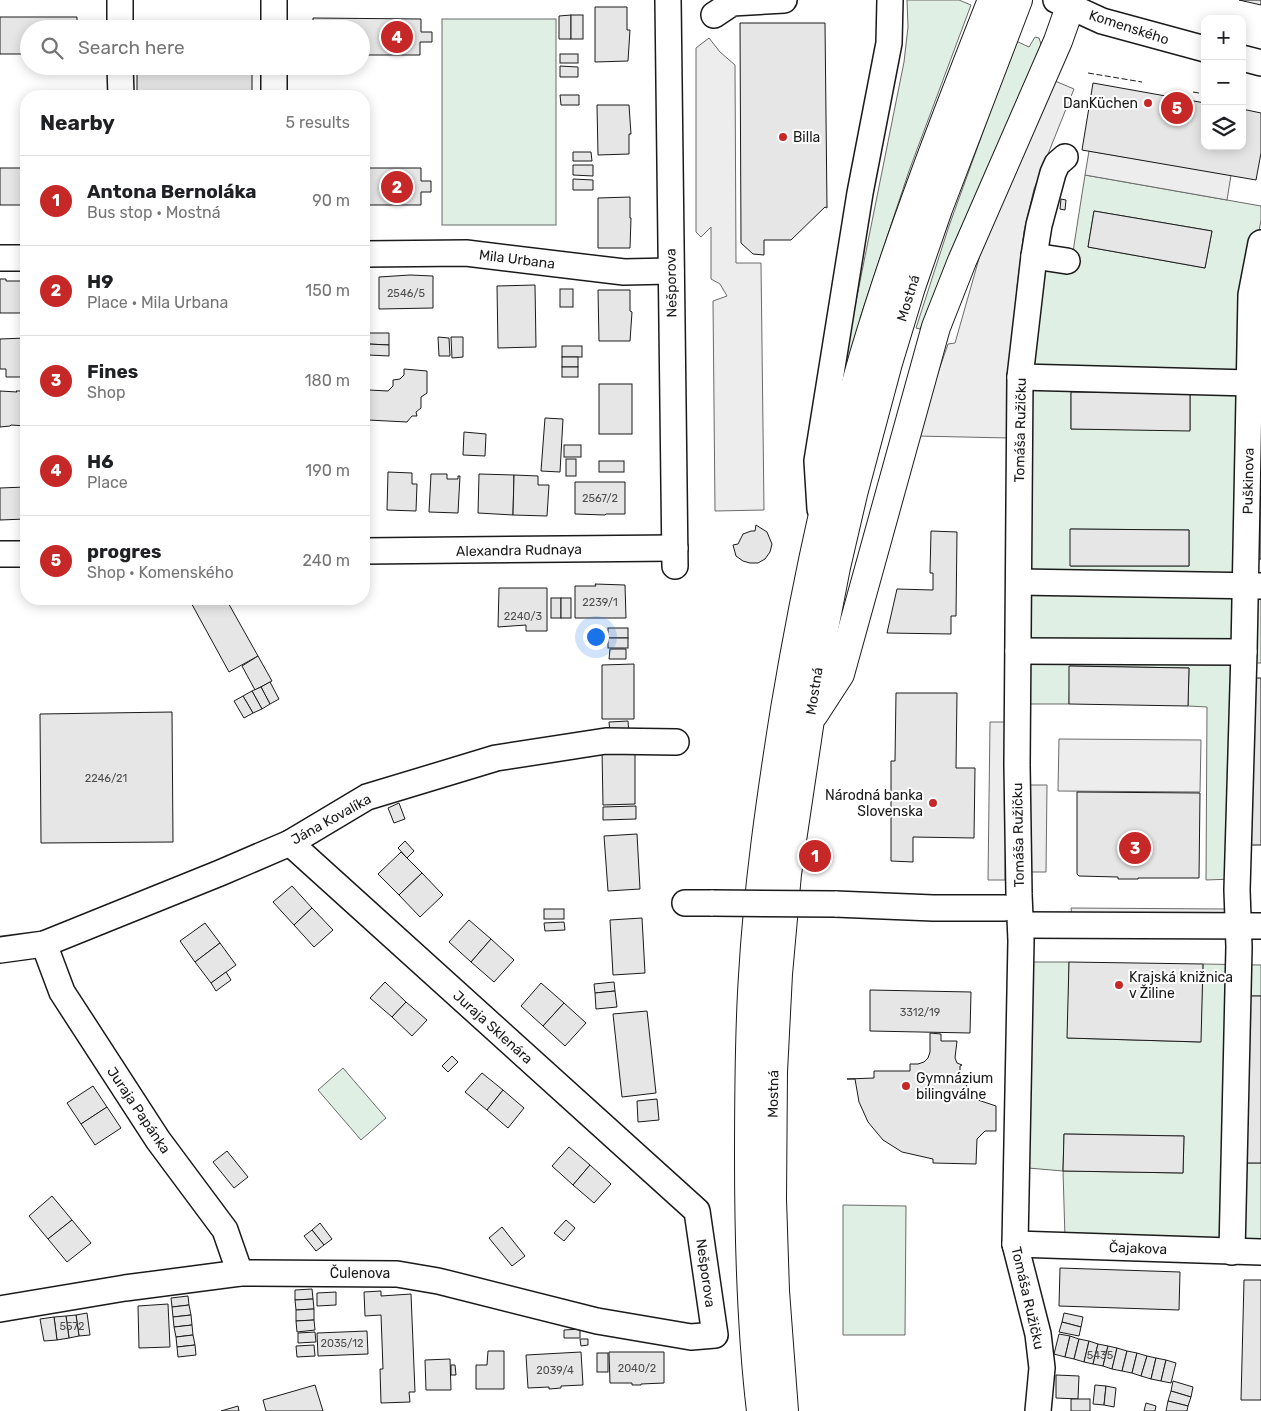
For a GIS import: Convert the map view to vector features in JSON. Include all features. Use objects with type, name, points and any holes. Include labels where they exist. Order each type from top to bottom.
[{"type":"main road","name":"Mostná","points":[[772,1402],[752,1292],[749,1200],[749,1070],[753,974],[773,784],[798,634],[821,522],[863,357],[888,277],[918,193],[992,0]]},
{"type":"main road","name":"Mostná","points":[[772,1402],[775,1292],[772,1199],[773,1072],[778,974],[787,874],[822,639],[853,494],[888,363],[911,287],[938,209],[1018,0]]},
{"type":"main road","points":[[810,720],[840,674],[936,327],[962,261],[1058,41],[1066,2]]},
{"type":"street","points":[[120,0],[120,20]]},
{"type":"street","points":[[274,0],[274,20]]},
{"type":"street","name":"Nešporova","points":[[668,0],[675,557]]},
{"type":"street","points":[[714,15],[732,3],[784,0]]},
{"type":"street","points":[[821,522],[817,462],[860,193],[889,43],[890,0]]},
{"type":"street","name":"Komenského","points":[[1066,2],[1102,21],[1201,48]]},
{"type":"street","points":[[1246,59],[1261,63]]},
{"type":"street","points":[[120,75],[121,90]]},
{"type":"street","points":[[274,75],[274,90]]},
{"type":"street","name":"Tomáša Ružičku","points":[[1038,1411],[1042,1368],[1038,1334],[1015,1244],[1013,917],[1018,894],[1020,377],[1039,225],[1053,173],[1057,164],[1065,157]]},
{"type":"street","name":"Puškinova","points":[[1232,1252],[1238,947],[1249,926],[1244,652],[1253,586],[1250,383],[1251,296],[1261,243]]},
{"type":"street","name":"Mila Urbana","points":[[370,254],[466,253],[624,272],[670,271]]},
{"type":"street","points":[[1034,256],[1067,260]]},
{"type":"street","points":[[0,258],[20,258]]},
{"type":"street","points":[[1020,377],[1250,383]]},
{"type":"street","name":"Alexandra Rudnaya","points":[[370,551],[675,557]]},
{"type":"street","points":[[0,554],[20,554]]},
{"type":"street","points":[[1019,582],[1253,586]]},
{"type":"street","points":[[1018,650],[1244,652]]},
{"type":"street","name":"Jána Kovalíka","points":[[0,950],[44,944],[220,874],[290,842],[367,797],[496,758],[606,741],[676,742]]},
{"type":"street","name":"Juraja Sklenára","points":[[290,842],[697,1211]]},
{"type":"street","points":[[685,903],[835,904],[933,908],[1013,917],[1249,926]]},
{"type":"street","name":"Juraja Papánka","points":[[44,944],[62,992],[158,1140],[225,1230],[240,1273]]},
{"type":"street","name":"Nešporova","points":[[697,1211],[715,1335]]},
{"type":"street","name":"Čajakova","points":[[1015,1244],[1261,1252]]},
{"type":"street","name":"Čulenova","points":[[0,1309],[125,1288],[240,1273],[397,1274],[438,1280],[597,1321],[691,1337],[715,1335]]},
{"type":"green space","points":[[907,0],[959,0],[971,5],[909,171],[860,318],[841,392],[838,391],[904,62],[908,27]]},
{"type":"green space","points":[[442,19],[556,19],[556,225],[442,225]]},
{"type":"green space","points":[[1035,37],[1039,38],[1042,47],[920,329],[916,328],[949,226],[1016,41],[1029,47]]},
{"type":"green space","points":[[1085,175],[1261,206],[1261,220],[1246,303],[1240,600],[1261,599],[1261,663],[1237,663],[1233,879],[1206,880],[1207,707],[1188,706],[1189,668],[1070,666],[1069,704],[1027,704],[1030,390],[1046,266],[1071,269]],"holes":[[[1094,211],[1212,231],[1205,268],[1088,247]],[[1071,393],[1190,393],[1190,430],[1071,429]],[[1071,529],[1189,530],[1189,566],[1071,566]]]},
{"type":"green space","points":[[1030,962],[1069,962],[1068,1038],[1200,1042],[1203,964],[1261,965],[1261,996],[1245,996],[1244,1115],[1248,1115],[1244,1163],[1261,1163],[1261,1245],[1065,1238],[1063,1171],[1028,1168]],"holes":[[[1064,1134],[1184,1136],[1183,1173],[1063,1171]]]},
{"type":"green space","points":[[343,1068],[386,1118],[361,1140],[318,1090]]},
{"type":"green space","points":[[843,1205],[906,1206],[905,1335],[843,1335]]},
{"type":"shaded area","points":[[709,38],[720,52],[735,65],[736,263],[761,263],[764,510],[715,511],[713,301],[727,296],[720,284],[711,279],[711,227],[701,237],[696,232],[696,48]]},
{"type":"shaded area","points":[[1055,81],[1074,89],[1034,189],[1024,231],[1017,287],[1012,357],[1010,438],[916,436],[948,344],[955,343],[980,255]]},
{"type":"shaded area","points":[[1089,151],[1231,175],[1227,200],[1085,175]]},
{"type":"shaded area","points":[[990,722],[1007,722],[1005,880],[988,880]]},
{"type":"shaded area","points":[[1059,739],[1201,740],[1200,792],[1058,791]]},
{"type":"shaded area","points":[[1030,785],[1047,785],[1046,872],[1029,872]]},
{"type":"shaded area","points":[[1071,908],[1225,909],[1225,917],[1072,916]]},
{"type":"building","points":[[1239,0],[1261,0],[1261,5]]},
{"type":"building","points":[[595,7],[627,7],[627,30],[630,30],[628,61],[595,62]]},
{"type":"building","points":[[571,15],[571,39],[559,39],[559,16]]},
{"type":"building","points":[[571,15],[583,15],[583,39],[571,39]]},
{"type":"building","points":[[0,17],[77,17],[77,20],[20,20],[20,54],[0,54]]},
{"type":"building","points":[[313,18],[421,19],[421,32],[432,32],[432,42],[420,42],[420,55],[370,55],[370,20],[313,20]]},
{"type":"building","name":"Billa","points":[[740,23],[825,23],[827,208],[825,207],[791,240],[764,240],[764,255],[753,254],[741,243]]},
{"type":"building","points":[[560,54],[578,54],[578,63],[560,63]]},
{"type":"building","points":[[560,66],[578,67],[578,77],[560,77]]},
{"type":"building","points":[[137,75],[252,75],[252,90],[137,90]]},
{"type":"building","points":[[1093,83],[1201,102],[1201,150],[1246,150],[1246,110],[1261,113],[1261,153],[1256,180],[1082,150]]},
{"type":"building","points":[[560,95],[579,95],[579,105],[561,105]]},
{"type":"building","points":[[597,105],[629,105],[631,134],[629,134],[629,154],[598,155]]},
{"type":"building","points":[[573,152],[591,152],[592,161],[573,161]]},
{"type":"building","points":[[573,165],[593,165],[593,176],[573,175]]},
{"type":"building","points":[[0,168],[20,168],[20,205],[0,205]]},
{"type":"building","points":[[370,168],[421,168],[421,181],[431,181],[431,192],[421,192],[421,205],[370,205]]},
{"type":"building","points":[[573,179],[593,180],[593,190],[573,190]]},
{"type":"building","points":[[630,197],[630,248],[598,248],[598,198]]},
{"type":"building","points":[[1061,199],[1066,200],[1065,210],[1060,209]]},
{"type":"building","points":[[1094,211],[1212,231],[1205,268],[1088,247]]},
{"type":"building","points":[[433,276],[433,308],[379,309],[379,277]]},
{"type":"building","points":[[0,279],[20,281],[20,313],[0,313]]},
{"type":"building","points":[[535,285],[536,347],[498,348],[497,286]]},
{"type":"building","points":[[560,289],[573,289],[573,307],[560,307]]},
{"type":"building","points":[[598,290],[630,290],[630,311],[632,312],[630,341],[599,341]]},
{"type":"building","points":[[370,333],[389,333],[389,345],[370,344]]},
{"type":"building","points":[[438,337],[449,338],[450,356],[439,356]]},
{"type":"building","points":[[451,337],[463,337],[463,357],[452,358]]},
{"type":"building","points":[[20,338],[20,377],[6,377],[6,369],[0,369],[0,339]]},
{"type":"building","points":[[370,344],[389,345],[389,356],[370,355]]},
{"type":"building","points":[[562,346],[582,346],[582,357],[562,357]]},
{"type":"building","points":[[562,357],[578,357],[578,367],[562,367]]},
{"type":"building","points":[[562,367],[578,367],[578,377],[562,377]]},
{"type":"building","points":[[404,369],[427,371],[427,393],[421,397],[421,408],[416,412],[417,416],[412,416],[407,422],[370,420],[370,390],[388,391],[393,386],[393,380],[400,379],[404,375]]},
{"type":"building","points":[[599,384],[632,384],[632,434],[599,434]]},
{"type":"building","points":[[0,391],[20,391],[20,426],[0,427]]},
{"type":"building","points":[[1071,392],[1190,392],[1190,431],[1071,429]]},
{"type":"building","points":[[1261,403],[1261,559],[1254,559]]},
{"type":"building","points":[[545,418],[563,419],[560,472],[541,471]]},
{"type":"building","points":[[464,432],[486,434],[485,456],[463,455]]},
{"type":"building","points":[[564,445],[581,445],[581,457],[564,457]]},
{"type":"building","points":[[566,459],[576,459],[576,476],[566,476]]},
{"type":"building","points":[[599,461],[624,461],[624,472],[599,472]]},
{"type":"building","points":[[388,472],[412,473],[412,484],[417,484],[416,511],[387,510]]},
{"type":"building","points":[[431,474],[447,474],[447,479],[458,479],[458,476],[460,476],[458,513],[429,512]]},
{"type":"building","points":[[479,474],[514,475],[513,515],[478,513]]},
{"type":"building","points":[[514,475],[538,476],[538,485],[549,485],[547,516],[513,515]]},
{"type":"building","points":[[575,482],[625,482],[625,514],[575,514]]},
{"type":"building","points":[[20,487],[20,519],[0,520],[0,488]]},
{"type":"building","points":[[756,525],[767,532],[772,544],[770,552],[765,559],[758,563],[750,563],[736,556],[733,545],[738,544],[743,534],[755,531]]},
{"type":"building","points":[[1070,529],[1189,530],[1189,566],[1070,566]]},
{"type":"building","points":[[931,531],[957,532],[956,616],[951,616],[951,634],[887,633],[897,589],[933,590],[933,573],[930,573]]},
{"type":"building","points":[[595,584],[625,585],[626,618],[575,618],[575,586],[596,586]]},
{"type":"building","points":[[499,588],[547,588],[547,631],[526,631],[526,625],[498,627]]},
{"type":"building","points":[[551,598],[561,598],[561,618],[551,618]]},
{"type":"building","points":[[561,598],[571,598],[571,618],[561,618]]},
{"type":"building","points":[[192,605],[229,605],[258,656],[229,672]]},
{"type":"building","points":[[608,628],[628,628],[628,638],[608,638]]},
{"type":"building","points":[[608,638],[628,638],[628,648],[608,648]]},
{"type":"building","points":[[610,649],[626,649],[626,659],[609,659]]},
{"type":"building","points":[[258,656],[272,681],[255,690],[242,666]]},
{"type":"building","points":[[634,664],[634,719],[602,719],[602,665]]},
{"type":"building","points":[[1069,666],[1189,668],[1188,706],[1069,704]]},
{"type":"building","points":[[1249,678],[1261,678],[1261,845],[1247,845]]},
{"type":"building","points":[[270,682],[279,699],[270,704],[261,687]]},
{"type":"building","points":[[261,687],[270,704],[262,709],[252,691]]},
{"type":"building","points":[[252,691],[262,709],[253,713],[243,696]]},
{"type":"building","name":"Národná banka Slovenska","points":[[896,693],[957,693],[956,768],[975,768],[974,838],[913,837],[913,862],[891,861],[891,761],[895,761]]},
{"type":"building","points":[[243,696],[253,713],[244,718],[234,701]]},
{"type":"building","points":[[172,712],[173,842],[41,843],[40,714]]},
{"type":"building","points":[[628,721],[629,733],[610,734],[609,722]]},
{"type":"building","points":[[602,750],[635,750],[635,804],[603,805]]},
{"type":"building","points":[[1077,792],[1200,793],[1199,878],[1118,879],[1118,877],[1079,876],[1077,874]]},
{"type":"building","points":[[399,803],[405,819],[394,823],[388,808]]},
{"type":"building","points":[[636,806],[636,819],[603,820],[603,807]]},
{"type":"building","points":[[637,834],[640,889],[608,891],[604,836]]},
{"type":"building","points":[[405,841],[414,851],[407,858],[398,848]]},
{"type":"building","points":[[401,852],[422,873],[399,895],[378,874]]},
{"type":"building","points":[[422,873],[443,895],[420,917],[399,895]]},
{"type":"building","points":[[292,886],[312,908],[294,925],[273,902]]},
{"type":"building","points":[[312,908],[333,930],[314,947],[294,925]]},
{"type":"building","points":[[544,909],[564,909],[564,919],[544,919]]},
{"type":"building","points":[[642,918],[645,973],[613,975],[610,920]]},
{"type":"building","points":[[469,920],[491,939],[471,962],[449,942]]},
{"type":"building","points":[[564,922],[565,930],[545,931],[544,923]]},
{"type":"building","points":[[205,923],[220,943],[195,962],[180,941]]},
{"type":"building","points":[[491,939],[514,960],[494,982],[471,962]]},
{"type":"building","points":[[220,943],[236,965],[211,983],[195,962]]},
{"type":"building","points":[[1069,962],[1203,964],[1201,1042],[1067,1038]]},
{"type":"building","points":[[226,972],[231,980],[216,991],[211,983]]},
{"type":"building","points":[[385,982],[406,1002],[392,1017],[370,998]]},
{"type":"building","points":[[614,982],[615,991],[595,993],[594,984]]},
{"type":"building","points":[[541,983],[564,1003],[543,1026],[521,1006]]},
{"type":"building","points":[[870,990],[971,992],[970,1033],[870,1031]]},
{"type":"building","points":[[615,991],[617,1007],[596,1009],[595,993]]},
{"type":"building","points":[[1245,996],[1261,996],[1261,1163],[1243,1163],[1244,1125],[1248,1125],[1248,1115],[1244,1115]]},
{"type":"building","points":[[406,1002],[427,1020],[412,1036],[392,1017]]},
{"type":"building","points":[[564,1003],[586,1023],[565,1046],[543,1026]]},
{"type":"building","points":[[647,1011],[656,1093],[622,1097],[613,1014]]},
{"type":"building","points":[[930,1033],[941,1034],[941,1041],[957,1041],[955,1058],[957,1063],[962,1065],[960,1066],[960,1084],[966,1084],[970,1093],[978,1100],[996,1106],[996,1131],[985,1131],[977,1139],[976,1164],[933,1163],[933,1159],[902,1152],[883,1140],[868,1122],[859,1102],[855,1079],[847,1079],[874,1078],[874,1071],[910,1071],[910,1064],[924,1062],[928,1058],[930,1052]]},
{"type":"building","points":[[452,1056],[458,1062],[448,1072],[442,1066]]},
{"type":"building","points":[[482,1073],[503,1090],[487,1110],[465,1092]]},
{"type":"building","points":[[93,1086],[107,1107],[81,1124],[67,1103]]},
{"type":"building","points":[[503,1090],[524,1108],[508,1128],[487,1110]]},
{"type":"building","points":[[657,1099],[659,1120],[638,1122],[637,1101]]},
{"type":"building","points":[[107,1107],[121,1128],[95,1145],[81,1124]]},
{"type":"building","points":[[1064,1134],[1184,1136],[1183,1173],[1063,1171]]},
{"type":"building","points":[[569,1147],[590,1165],[573,1185],[552,1166]]},
{"type":"building","points":[[227,1151],[248,1177],[234,1188],[213,1162]]},
{"type":"building","points":[[590,1165],[611,1184],[594,1203],[573,1185]]},
{"type":"building","points":[[52,1196],[72,1220],[48,1239],[29,1216]]},
{"type":"building","points":[[72,1220],[91,1243],[67,1262],[48,1239]]},
{"type":"building","points":[[566,1220],[575,1228],[564,1241],[554,1233]]},
{"type":"building","points":[[320,1223],[332,1239],[324,1245],[312,1230]]},
{"type":"building","points":[[502,1227],[525,1256],[512,1266],[489,1238]]},
{"type":"building","points":[[312,1230],[324,1245],[316,1251],[304,1236]]},
{"type":"building","points":[[1060,1268],[1180,1272],[1179,1310],[1059,1306]]},
{"type":"building","points":[[1244,1280],[1261,1280],[1261,1400],[1241,1400]]},
{"type":"building","points":[[312,1289],[313,1299],[295,1300],[295,1290]]},
{"type":"building","points":[[381,1291],[381,1296],[411,1294],[415,1392],[409,1392],[410,1402],[381,1403],[380,1369],[383,1369],[381,1315],[365,1316],[364,1292]]},
{"type":"building","points":[[336,1292],[336,1305],[317,1306],[317,1293]]},
{"type":"building","points":[[188,1296],[189,1305],[172,1307],[171,1298]]},
{"type":"building","points":[[313,1299],[314,1309],[296,1310],[295,1300]]},
{"type":"building","points":[[168,1304],[170,1347],[139,1348],[138,1306]]},
{"type":"building","points":[[189,1305],[191,1315],[173,1317],[172,1307]]},
{"type":"building","points":[[314,1309],[314,1320],[296,1321],[296,1310]]},
{"type":"building","points":[[87,1313],[90,1335],[79,1336],[76,1315]]},
{"type":"building","points":[[1064,1313],[1083,1317],[1081,1327],[1062,1322]]},
{"type":"building","points":[[76,1315],[79,1336],[69,1338],[66,1316]]},
{"type":"building","points":[[191,1315],[192,1325],[174,1327],[173,1317]]},
{"type":"building","points":[[66,1316],[69,1338],[57,1340],[54,1317]]},
{"type":"building","points":[[54,1317],[57,1340],[44,1341],[40,1319]]},
{"type":"building","points":[[314,1320],[315,1330],[297,1332],[296,1321]]},
{"type":"building","points":[[1062,1322],[1081,1327],[1079,1336],[1059,1332]]},
{"type":"building","points":[[192,1325],[193,1335],[176,1337],[174,1327]]},
{"type":"building","points":[[580,1329],[580,1338],[564,1338],[564,1330]]},
{"type":"building","points":[[367,1331],[368,1354],[318,1356],[317,1333]]},
{"type":"building","points":[[315,1332],[316,1342],[298,1343],[298,1333]]},
{"type":"building","points":[[1059,1334],[1070,1336],[1065,1357],[1054,1354]]},
{"type":"building","points":[[193,1335],[195,1345],[177,1347],[176,1337]]},
{"type":"building","points":[[1070,1336],[1079,1339],[1074,1359],[1065,1357]]},
{"type":"building","points":[[580,1339],[588,1339],[588,1345],[581,1346]]},
{"type":"building","points":[[1079,1339],[1089,1341],[1084,1362],[1074,1359]]},
{"type":"building","points":[[1089,1341],[1098,1344],[1093,1364],[1084,1362]]},
{"type":"building","points":[[1098,1344],[1108,1346],[1103,1366],[1093,1364]]},
{"type":"building","points":[[195,1345],[196,1355],[178,1357],[177,1347]]},
{"type":"building","points":[[314,1345],[315,1356],[297,1357],[296,1346]]},
{"type":"building","points":[[1108,1346],[1117,1348],[1112,1369],[1103,1366]]},
{"type":"building","points":[[1117,1348],[1127,1351],[1122,1371],[1112,1369]]},
{"type":"building","points":[[488,1351],[504,1351],[504,1389],[476,1389],[476,1365],[487,1365]]},
{"type":"building","points":[[1127,1351],[1137,1353],[1132,1373],[1122,1371]]},
{"type":"building","points":[[581,1352],[583,1385],[561,1386],[561,1388],[549,1389],[549,1387],[528,1388],[526,1355]]},
{"type":"building","points":[[609,1352],[664,1352],[664,1383],[632,1385],[632,1383],[610,1383]]},
{"type":"building","points":[[597,1353],[608,1353],[608,1372],[597,1372]]},
{"type":"building","points":[[1137,1353],[1147,1356],[1141,1376],[1132,1373]]},
{"type":"building","points":[[1147,1356],[1156,1358],[1151,1379],[1141,1376]]},
{"type":"building","points":[[1156,1358],[1166,1360],[1161,1381],[1151,1379]]},
{"type":"building","points":[[450,1359],[451,1390],[426,1390],[425,1360]]},
{"type":"building","points":[[1166,1360],[1176,1363],[1171,1383],[1161,1381]]},
{"type":"building","points":[[451,1365],[455,1365],[456,1375],[451,1375]]},
{"type":"building","points":[[1056,1375],[1079,1376],[1078,1399],[1056,1398]]},
{"type":"building","points":[[1173,1381],[1193,1387],[1191,1397],[1171,1391]]},
{"type":"building","points":[[315,1385],[323,1411],[266,1411],[263,1400]]},
{"type":"building","points":[[1095,1385],[1106,1386],[1104,1405],[1093,1404]]},
{"type":"building","points":[[1106,1386],[1116,1388],[1114,1407],[1104,1405]]},
{"type":"building","points":[[1171,1391],[1191,1397],[1188,1406],[1168,1401]]},
{"type":"building","points":[[1071,1399],[1090,1399],[1090,1411],[1071,1411]]},
{"type":"building","points":[[1168,1401],[1188,1406],[1187,1411],[1166,1411]]},
{"type":"building","points":[[1146,1403],[1156,1406],[1155,1411],[1144,1411]]},
{"type":"building","points":[[238,1406],[239,1411],[221,1411]]},
{"type":"fence","points":[[1088,73],[1142,82]]},
{"type":"fence","points":[[1193,92],[1201,93]]},
{"type":"place","name":"H6","points":[[397,37]]},
{"type":"place","name":"DanKüchen","points":[[1148,103]]},
{"type":"place","name":"progres","points":[[1177,108]]},
{"type":"place","name":"Billa","points":[[783,137]]},
{"type":"place","name":"H9","points":[[397,187]]},
{"type":"place","name":"Národná banka Slovenska","points":[[933,803]]},
{"type":"place","name":"Fines","points":[[1135,848]]},
{"type":"place","name":"Antona Bernoláka","points":[[815,856]]},
{"type":"place","name":"Krajská knižnica v Žiline","points":[[1119,985]]},
{"type":"place","name":"Gymnázium bilingválne","points":[[906,1086]]}]
